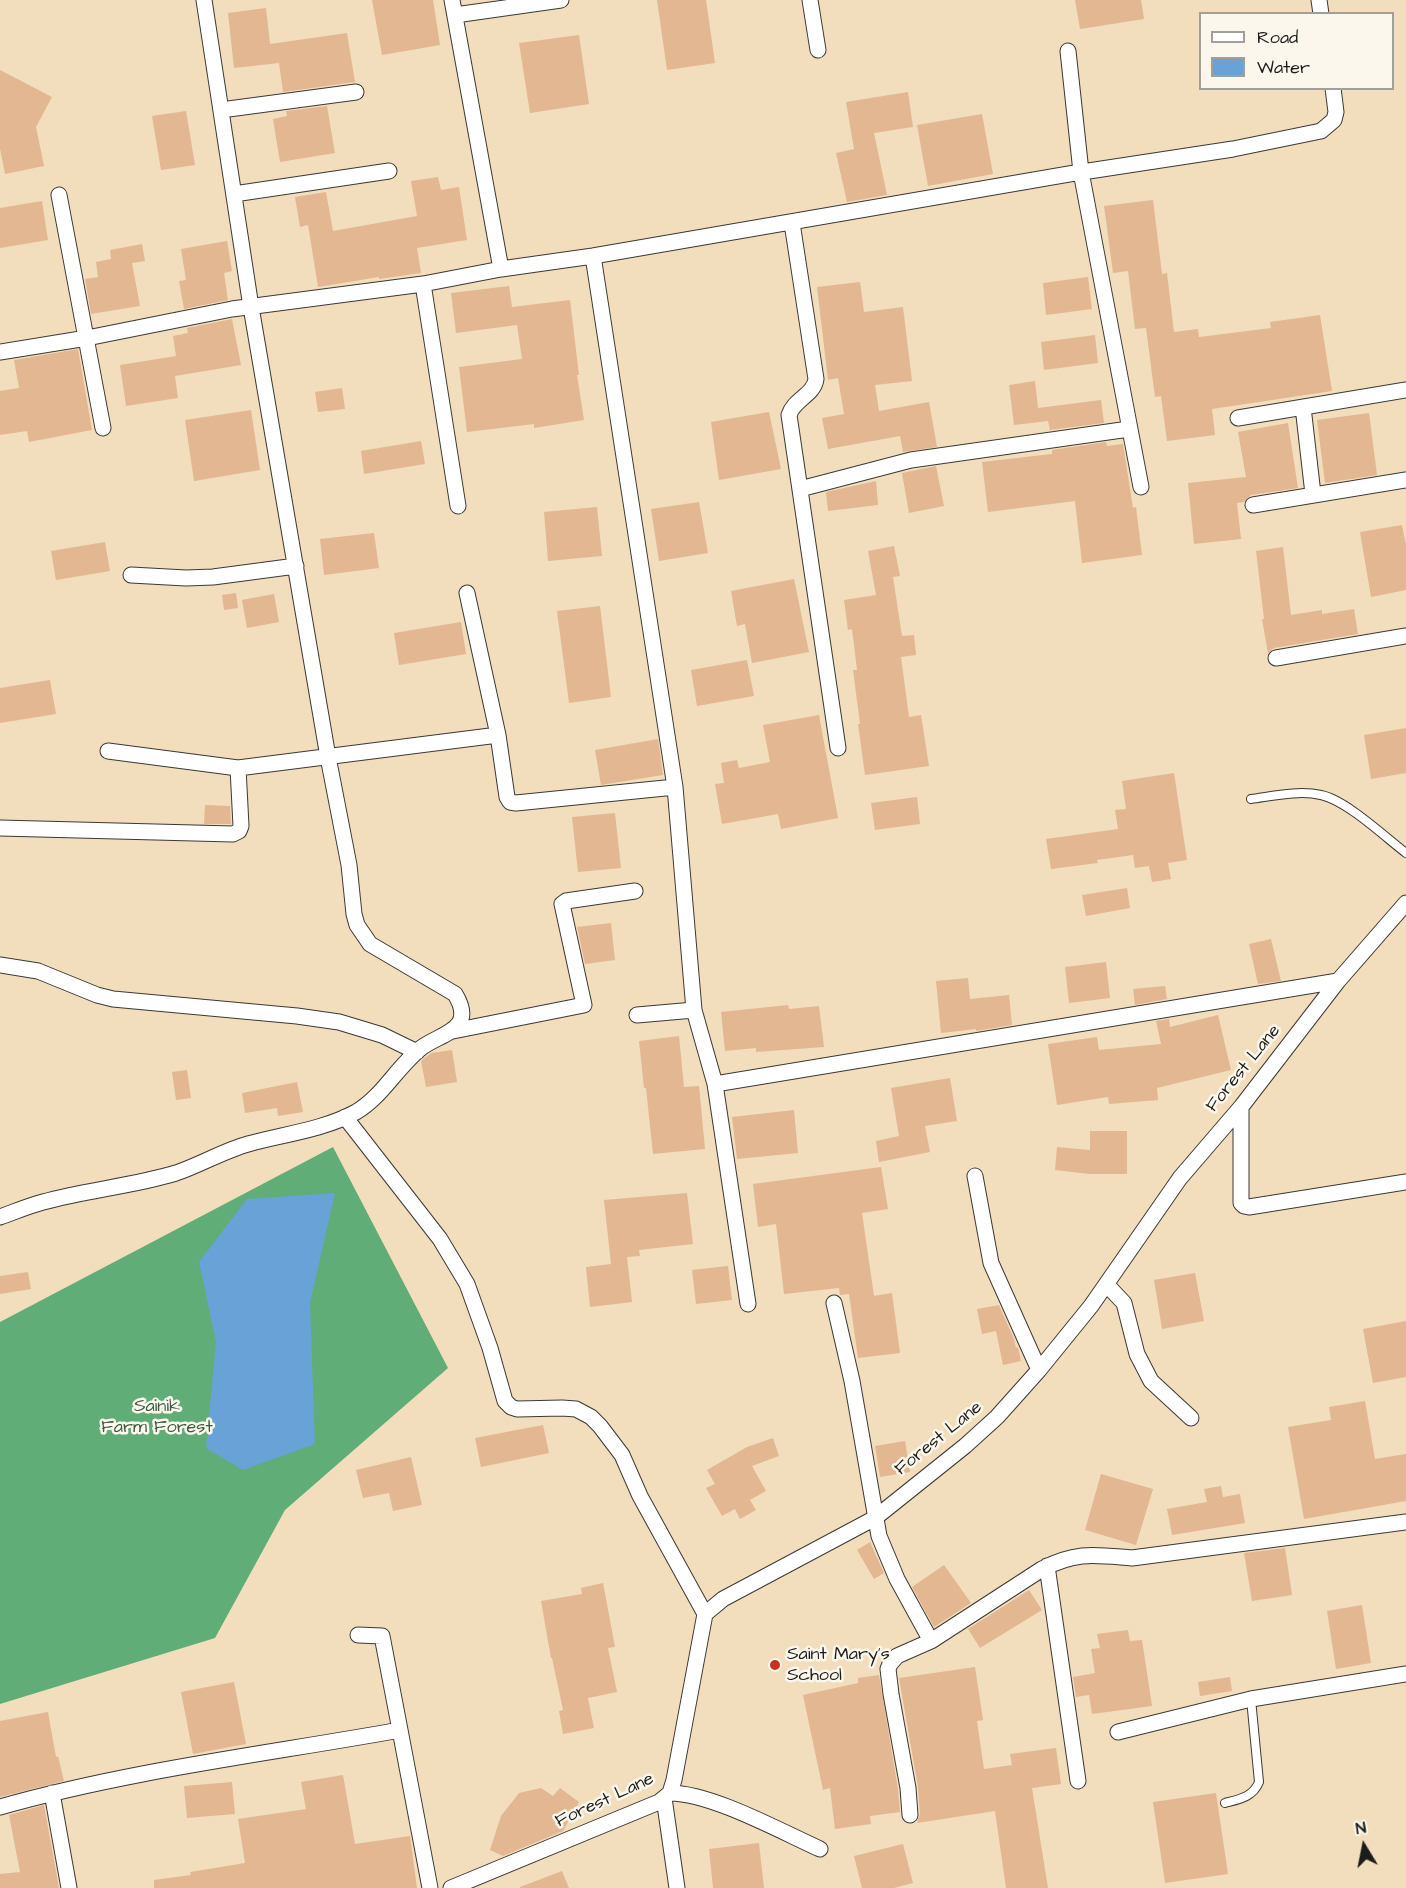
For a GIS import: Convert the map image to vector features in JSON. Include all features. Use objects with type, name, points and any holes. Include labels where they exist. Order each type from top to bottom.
[{"type":"street","points":[[204,0],[251,307],[328,757],[349,865],[354,914],[357,925],[370,944],[454,994],[460,1008],[460,1018],[453,1031]]},
{"type":"street","points":[[501,269],[453,8],[561,0]]},
{"type":"street","points":[[810,0],[818,50]]},
{"type":"street","points":[[1068,51],[1081,172],[1141,487]]},
{"type":"street","points":[[0,352],[251,307],[423,284],[1081,172],[1233,149],[1322,131],[1334,120],[1336,112],[1333,90]]},
{"type":"street","points":[[220,110],[356,92]]},
{"type":"street","points":[[234,194],[388,171]]},
{"type":"street","points":[[58,195],[103,428]]},
{"type":"street","points":[[792,223],[816,380],[814,388],[795,404],[789,415],[838,748]]},
{"type":"street","points":[[593,256],[675,787],[694,1010],[715,1084],[748,1304]]},
{"type":"street","points":[[423,284],[458,506]]},
{"type":"street","points":[[1238,418],[1406,390]]},
{"type":"street","points":[[1302,407],[1313,494]]},
{"type":"street","points":[[800,489],[911,460],[1130,429]]},
{"type":"street","points":[[1253,505],[1406,480]]},
{"type":"street","points":[[131,575],[194,578],[296,566]]},
{"type":"street","points":[[467,593],[498,735],[507,797],[513,803],[675,787]]},
{"type":"street","points":[[1276,658],[1406,636]]},
{"type":"street","points":[[108,751],[238,768],[498,735]]},
{"type":"street","points":[[0,828],[233,834],[239,831],[241,826],[238,768]]},
{"type":"street","points":[[0,1217],[42,1202],[176,1173],[244,1145],[310,1130],[358,1111],[371,1101],[417,1052],[430,1042],[453,1031],[584,1005],[562,904],[566,901],[635,891]]},
{"type":"street","name":"Forest Lane","points":[[451,1888],[659,1802],[667,1795],[674,1780],[705,1614],[723,1599],[875,1518],[983,1430],[1040,1370],[1107,1285],[1180,1178],[1241,1107],[1338,981],[1406,903]]},
{"type":"street","points":[[0,965],[38,971],[97,995],[113,999],[339,1022],[382,1035],[417,1052]]},
{"type":"street","points":[[715,1084],[1338,981]]},
{"type":"street","points":[[637,1015],[694,1010]]},
{"type":"street","points":[[1241,1107],[1241,1203],[1244,1206],[1406,1182]]},
{"type":"street","points":[[345,1117],[440,1239],[467,1284],[490,1347],[505,1401],[517,1409],[576,1410],[591,1417],[600,1426],[622,1455],[640,1496],[705,1614]]},
{"type":"street","points":[[975,1176],[991,1263],[1040,1370]]},
{"type":"street","points":[[1107,1285],[1124,1304],[1137,1354],[1151,1381],[1191,1418]]},
{"type":"street","points":[[834,1303],[852,1381],[875,1518],[882,1545],[931,1641]]},
{"type":"street","points":[[910,1815],[908,1788],[888,1669],[892,1660],[931,1641],[1047,1566],[1078,1555],[1132,1558],[1406,1522]]},
{"type":"street","points":[[1047,1566],[1078,1781]]},
{"type":"street","points":[[358,1635],[382,1636],[430,1888]]},
{"type":"street","points":[[1118,1732],[1251,1700],[1406,1674]]},
{"type":"street","points":[[0,1807],[141,1774],[400,1730]]},
{"type":"street","points":[[677,1888],[667,1795],[683,1792],[715,1802],[820,1849]]},
{"type":"street","points":[[52,1793],[69,1888]]},
{"type":"lane","points":[[1251,799],[1313,793],[1327,796],[1341,803],[1406,853]]},
{"type":"lane","points":[[1226,1803],[1249,1796],[1259,1782],[1251,1700]]},
{"type":"green space","name":"Sainik Farm Forest","points":[[333,1147],[448,1368],[285,1510],[215,1638],[0,1704],[0,1322]]},
{"type":"water","points":[[335,1193],[310,1303],[315,1444],[243,1470],[206,1448],[216,1342],[199,1262],[247,1199]]},
{"type":"building","points":[[372,0],[433,0],[440,45],[382,55]]},
{"type":"building","points":[[657,0],[706,0],[715,63],[667,70]]},
{"type":"building","points":[[1075,0],[1141,0],[1144,19],[1080,29]]},
{"type":"building","points":[[266,8],[270,44],[347,33],[355,82],[283,92],[279,63],[234,68],[228,13]]},
{"type":"building","points":[[579,35],[589,104],[530,113],[519,43]]},
{"type":"building","points":[[0,70],[52,97],[36,127],[44,166],[5,174],[0,149]]},
{"type":"building","points":[[908,92],[913,127],[874,133],[887,195],[847,202],[836,153],[854,149],[846,102]]},
{"type":"building","points":[[327,106],[335,153],[280,162],[273,119],[287,116],[286,111]]},
{"type":"building","points":[[186,111],[195,165],[161,170],[152,116]]},
{"type":"building","points":[[982,114],[993,174],[928,186],[917,125]]},
{"type":"building","points":[[438,177],[441,190],[459,187],[467,240],[417,248],[421,273],[318,287],[308,225],[300,227],[295,197],[326,192],[333,231],[417,216],[411,181]]},
{"type":"building","points":[[1153,200],[1162,274],[1167,273],[1174,332],[1198,329],[1199,337],[1271,328],[1270,322],[1320,315],[1332,391],[1212,409],[1215,435],[1167,441],[1161,396],[1155,397],[1146,328],[1135,329],[1128,271],[1113,273],[1104,206]]},
{"type":"building","points":[[42,201],[48,240],[0,248],[0,208]]},
{"type":"building","points":[[227,241],[232,271],[224,273],[228,300],[184,309],[179,281],[186,280],[181,249]]},
{"type":"building","points":[[142,244],[145,261],[132,263],[140,306],[91,314],[85,279],[98,277],[96,262],[111,259],[110,250]]},
{"type":"building","points":[[1088,277],[1092,309],[1046,315],[1043,283]]},
{"type":"building","points":[[860,282],[864,312],[903,307],[912,381],[875,385],[879,411],[929,402],[937,447],[903,452],[900,436],[828,449],[822,418],[844,414],[838,378],[828,380],[817,287]]},
{"type":"building","points":[[509,286],[512,307],[570,300],[584,420],[534,428],[534,424],[467,432],[459,367],[522,359],[517,325],[456,333],[451,293]]},
{"type":"building","points":[[232,319],[241,365],[175,376],[178,398],[126,406],[120,365],[176,356],[173,336],[188,333],[187,328]]},
{"type":"building","points":[[1095,335],[1098,363],[1044,370],[1041,342]]},
{"type":"building","points":[[78,349],[92,430],[29,442],[27,431],[0,435],[0,391],[19,388],[14,360]]},
{"type":"building","points":[[1035,381],[1038,408],[1101,400],[1104,423],[1050,430],[1048,421],[1014,425],[1009,385]]},
{"type":"building","points":[[342,388],[345,409],[318,412],[315,392]]},
{"type":"building","points":[[251,410],[260,470],[194,481],[185,420]]},
{"type":"building","points":[[769,412],[781,469],[719,480],[711,422]]},
{"type":"building","points":[[1369,413],[1377,475],[1325,483],[1317,420]]},
{"type":"building","points":[[1288,423],[1298,488],[1251,495],[1244,502],[1237,503],[1241,539],[1194,544],[1188,483],[1246,477],[1238,432]]},
{"type":"building","points":[[421,441],[425,464],[364,474],[361,451]]},
{"type":"building","points":[[1106,442],[1107,446],[1123,444],[1133,508],[1136,507],[1142,555],[1082,563],[1075,501],[988,512],[982,462],[1052,454],[1052,450]]},
{"type":"building","points":[[936,466],[944,506],[909,513],[902,473]]},
{"type":"building","points":[[876,481],[878,505],[828,511],[826,492]]},
{"type":"building","points":[[699,502],[708,553],[659,561],[651,509]]},
{"type":"building","points":[[597,507],[602,556],[548,561],[544,512]]},
{"type":"building","points":[[1402,525],[1406,545],[1406,590],[1371,597],[1360,532]]},
{"type":"building","points":[[374,533],[379,568],[324,575],[320,539]]},
{"type":"building","points":[[105,542],[110,571],[56,580],[51,551]]},
{"type":"building","points":[[894,546],[900,576],[893,577],[902,636],[914,635],[916,655],[901,657],[909,717],[921,715],[929,766],[865,775],[853,670],[857,670],[852,629],[848,630],[844,600],[876,595],[868,551]]},
{"type":"building","points":[[1283,547],[1291,615],[1322,610],[1322,614],[1354,609],[1358,634],[1274,648],[1268,653],[1262,619],[1264,619],[1256,551]]},
{"type":"building","points":[[794,579],[809,652],[752,663],[745,624],[737,626],[731,591]]},
{"type":"building","points":[[236,593],[238,608],[224,610],[222,595]]},
{"type":"building","points":[[274,594],[279,622],[247,628],[242,600]]},
{"type":"building","points":[[600,606],[611,697],[569,703],[557,611]]},
{"type":"building","points":[[461,622],[466,654],[399,665],[394,633]]},
{"type":"building","points":[[747,660],[754,696],[697,706],[691,670]]},
{"type":"building","points":[[50,680],[56,714],[0,723],[0,688]]},
{"type":"building","points":[[819,715],[838,818],[781,829],[778,814],[722,824],[715,784],[724,783],[721,763],[737,760],[739,768],[770,762],[763,725]]},
{"type":"building","points":[[1406,728],[1406,773],[1371,779],[1364,735]]},
{"type":"building","points":[[658,739],[663,775],[601,785],[595,750]]},
{"type":"building","points":[[1174,773],[1187,860],[1168,863],[1171,879],[1152,882],[1149,866],[1135,868],[1133,855],[1097,860],[1098,863],[1051,869],[1046,839],[1118,829],[1115,810],[1126,809],[1122,781]]},
{"type":"building","points":[[917,797],[920,824],[875,830],[871,803]]},
{"type":"building","points":[[205,805],[230,806],[231,824],[204,824]]},
{"type":"building","points":[[615,813],[621,868],[578,872],[572,817]]},
{"type":"building","points":[[1127,888],[1130,908],[1086,916],[1082,895]]},
{"type":"building","points":[[611,923],[615,960],[585,964],[577,927]]},
{"type":"building","points":[[1271,939],[1281,981],[1258,984],[1249,944]]},
{"type":"building","points":[[1106,962],[1110,998],[1069,1003],[1065,967]]},
{"type":"building","points":[[968,978],[970,999],[1009,995],[1012,1025],[976,1031],[976,1029],[941,1033],[936,981]]},
{"type":"building","points":[[1165,986],[1167,999],[1135,1005],[1133,989]]},
{"type":"building","points":[[788,1005],[789,1009],[819,1006],[824,1047],[756,1052],[756,1048],[725,1051],[721,1012]]},
{"type":"building","points":[[1218,1015],[1231,1070],[1157,1088],[1158,1100],[1109,1104],[1108,1097],[1057,1105],[1048,1044],[1097,1037],[1099,1050],[1161,1044],[1156,1021],[1169,1019],[1170,1027]]},
{"type":"building","points":[[679,1036],[684,1087],[699,1086],[705,1149],[653,1154],[639,1041]]},
{"type":"building","points":[[452,1050],[457,1082],[426,1087],[421,1061],[431,1053]]},
{"type":"building","points":[[187,1070],[191,1098],[176,1100],[172,1072]]},
{"type":"building","points":[[950,1078],[957,1121],[925,1126],[930,1152],[879,1162],[876,1141],[899,1136],[891,1088]]},
{"type":"building","points":[[297,1082],[303,1112],[278,1116],[277,1108],[245,1113],[242,1093]]},
{"type":"building","points":[[794,1110],[798,1153],[737,1159],[732,1117]]},
{"type":"building","points":[[1090,1131],[1127,1131],[1127,1174],[1090,1174],[1055,1170],[1057,1147],[1090,1150]]},
{"type":"building","points":[[881,1167],[888,1209],[862,1213],[874,1296],[892,1293],[900,1353],[858,1358],[849,1294],[840,1295],[839,1288],[784,1294],[776,1224],[758,1227],[753,1184]]},
{"type":"building","points":[[687,1193],[693,1244],[639,1250],[640,1256],[627,1257],[632,1302],[590,1307],[586,1267],[611,1264],[604,1200]]},
{"type":"building","points":[[728,1266],[732,1300],[696,1304],[692,1270]]},
{"type":"building","points":[[28,1272],[31,1289],[0,1294],[0,1276]]},
{"type":"building","points":[[1195,1273],[1204,1321],[1162,1329],[1154,1280]]},
{"type":"building","points":[[999,1305],[1016,1348],[1018,1347],[1021,1361],[1003,1365],[996,1331],[982,1334],[977,1309]]},
{"type":"building","points":[[1406,1321],[1406,1377],[1373,1383],[1363,1329]]},
{"type":"building","points":[[1365,1401],[1375,1459],[1406,1454],[1406,1501],[1304,1519],[1288,1427],[1331,1420],[1329,1407]]},
{"type":"building","points":[[543,1425],[549,1453],[481,1467],[475,1438]]},
{"type":"building","points":[[773,1438],[779,1456],[752,1466],[766,1491],[750,1500],[756,1510],[740,1519],[735,1509],[722,1516],[706,1488],[715,1484],[707,1470],[747,1447]]},
{"type":"building","points":[[905,1441],[910,1472],[880,1477],[875,1446]]},
{"type":"building","points":[[411,1457],[422,1505],[393,1511],[389,1493],[363,1498],[356,1470]]},
{"type":"building","points":[[1101,1474],[1153,1489],[1136,1545],[1085,1530]]},
{"type":"building","points":[[1221,1486],[1223,1497],[1240,1494],[1245,1523],[1172,1535],[1167,1509],[1207,1502],[1204,1489]]},
{"type":"building","points":[[870,1542],[884,1573],[874,1579],[857,1550]]},
{"type":"building","points":[[1285,1548],[1292,1595],[1252,1601],[1244,1553]]},
{"type":"building","points":[[944,1565],[971,1603],[934,1627],[912,1587]]},
{"type":"building","points":[[603,1583],[615,1647],[608,1648],[617,1692],[588,1698],[594,1728],[563,1734],[559,1711],[563,1710],[541,1601],[582,1594],[581,1588]]},
{"type":"building","points":[[1029,1590],[1042,1610],[980,1648],[968,1629]]},
{"type":"building","points":[[1362,1605],[1371,1663],[1336,1669],[1327,1611]]},
{"type":"building","points":[[1128,1630],[1130,1641],[1142,1640],[1152,1706],[1092,1714],[1089,1695],[1076,1697],[1073,1677],[1095,1673],[1091,1649],[1100,1648],[1097,1634]]},
{"type":"building","points":[[975,1667],[983,1720],[977,1721],[984,1769],[1012,1765],[1010,1754],[1056,1748],[1061,1784],[1032,1788],[1048,1888],[1006,1888],[995,1811],[917,1823],[920,1814],[918,1787],[899,1678]]},
{"type":"building","points":[[879,1675],[900,1812],[870,1816],[871,1824],[835,1829],[830,1788],[823,1790],[803,1695],[858,1683],[858,1678]]},
{"type":"building","points":[[1230,1677],[1232,1691],[1200,1696],[1198,1682]]},
{"type":"building","points":[[234,1682],[246,1744],[193,1754],[181,1692]]},
{"type":"building","points":[[48,1712],[56,1757],[58,1756],[64,1781],[0,1797],[0,1721]]},
{"type":"building","points":[[343,1775],[355,1844],[410,1836],[417,1888],[154,1888],[154,1880],[191,1875],[190,1872],[245,1863],[238,1819],[306,1809],[301,1782]]},
{"type":"building","points":[[232,1782],[235,1814],[187,1818],[184,1786]]},
{"type":"building","points":[[541,1788],[553,1796],[560,1788],[579,1802],[563,1831],[503,1856],[490,1850],[501,1816],[519,1793]]},
{"type":"building","points":[[1216,1793],[1228,1874],[1165,1883],[1153,1802]]},
{"type":"building","points":[[44,1805],[59,1888],[0,1888],[0,1874],[20,1872],[9,1815]]},
{"type":"building","points":[[759,1843],[764,1888],[713,1888],[709,1849]]},
{"type":"building","points":[[903,1844],[913,1883],[894,1888],[862,1888],[854,1856]]},
{"type":"building","points":[[562,1871],[569,1888],[520,1888],[520,1887]]},
{"type":"place","name":"Saint Mary's School","points":[[775,1665]]}]
